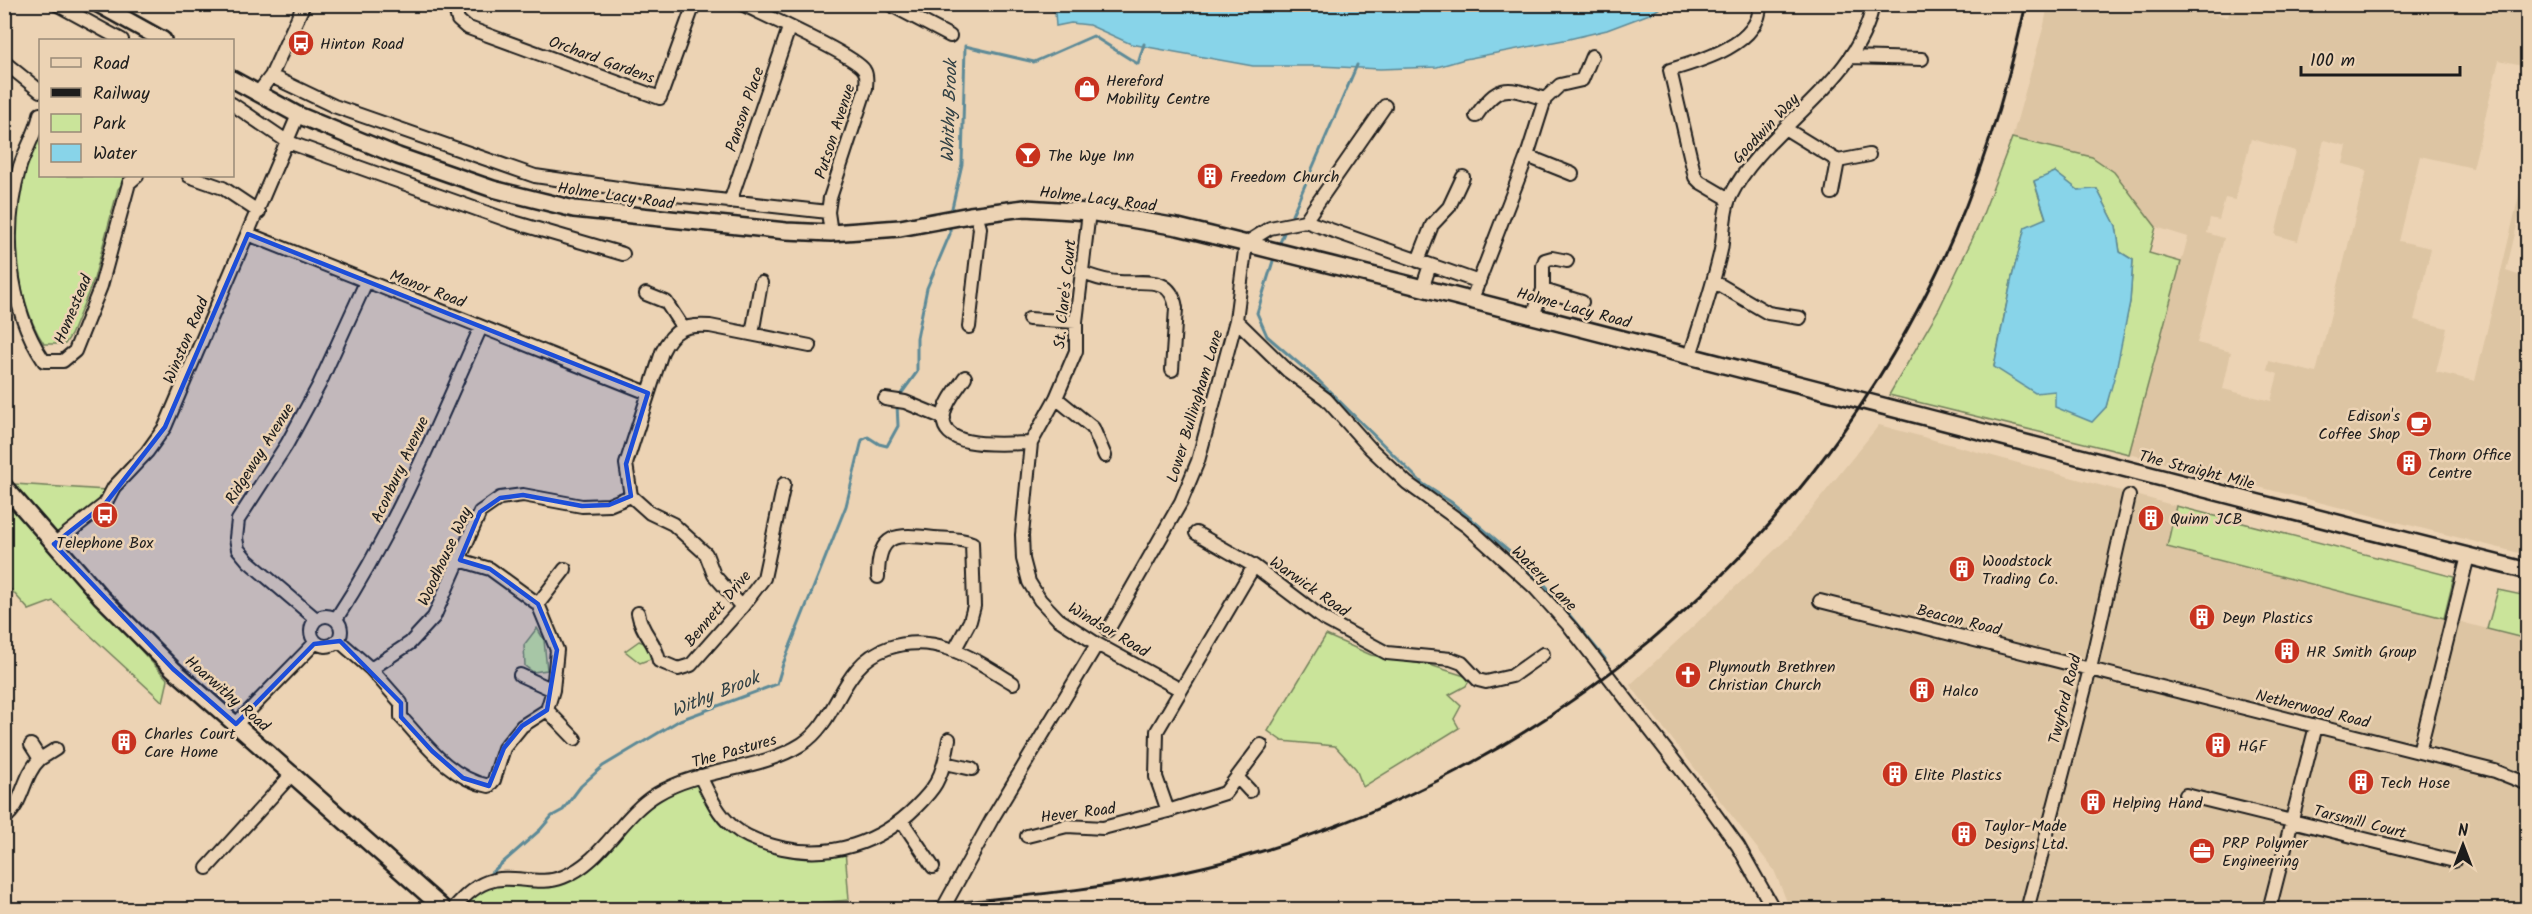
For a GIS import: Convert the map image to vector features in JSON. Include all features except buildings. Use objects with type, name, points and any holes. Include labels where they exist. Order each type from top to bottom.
[{"type":"street","points":[[56,4],[120,39]]},
{"type":"street","points":[[99,4],[161,39]]},
{"type":"street","points":[[258,93],[271,76],[304,4]]},
{"type":"street","name":"Orchard Gardens","points":[[454,4],[458,20],[466,27],[660,98],[694,4]]},
{"type":"street","name":"Putson Avenue","points":[[742,4],[864,69],[867,78],[866,88],[830,198],[828,212],[831,233]]},
{"type":"street","points":[[889,4],[950,36]]},
{"type":"street","points":[[1729,199],[1695,177],[1671,70],[1709,59],[1751,32],[1759,17],[1760,4]]},
{"type":"street","name":"Goodwin Way","points":[[1690,356],[1713,281],[1729,199],[1746,169],[1763,149],[1786,129],[1850,57],[1871,17],[1873,4]]},
{"type":"street","name":"Panson Place","points":[[730,202],[789,28]]},
{"type":"street","points":[[1472,299],[1527,156],[1545,99],[1560,85],[1582,80],[1592,56]]},
{"type":"street","points":[[1850,57],[1922,59]]},
{"type":"street","points":[[4,62],[39,90]]},
{"type":"street","points":[[271,76],[334,106],[535,176],[730,202],[828,212]]},
{"type":"street","name":"Holme Lacy Road","points":[[234,80],[298,116],[452,176],[536,201],[633,217],[831,233],[900,228],[976,214],[1025,208],[1089,212],[1178,227],[1423,286],[1859,400]]},
{"type":"street","points":[[1476,116],[1488,98],[1507,89],[1545,99]]},
{"type":"street","points":[[234,105],[288,142],[510,221],[623,254]]},
{"type":"street","points":[[1305,221],[1385,106]]},
{"type":"street","name":"Winston Road","points":[[54,544],[105,504],[114,488],[147,452],[165,427],[259,212],[298,116]]},
{"type":"street","name":"Homestead","points":[[39,124],[28,144],[20,167],[12,209],[10,252],[16,291],[26,327],[44,361],[63,361],[75,351],[101,286],[129,183],[136,177]]},
{"type":"street","points":[[1786,129],[1838,161],[1869,155]]},
{"type":"street","points":[[1527,156],[1572,174]]},
{"type":"street","points":[[1832,193],[1838,161]]},
{"type":"street","points":[[192,177],[223,188],[259,212]]},
{"type":"street","points":[[1418,261],[1432,225],[1449,207],[1463,177]]},
{"type":"street","name":"St. Clare's Court","points":[[1031,443],[1056,398],[1076,351],[1076,322],[1089,212]]},
{"type":"street","points":[[969,327],[980,228],[976,214]]},
{"type":"street","points":[[1246,243],[1270,228],[1305,221],[1479,282]]},
{"type":"street","name":"Manor Road","points":[[248,234],[648,393]]},
{"type":"street","name":"Lower Bullingham Lane","points":[[1108,630],[1181,502],[1190,482],[1236,320],[1246,243]]},
{"type":"street","points":[[1533,315],[1543,290],[1545,260],[1548,258],[1567,261]]},
{"type":"street","points":[[1423,286],[1430,265]]},
{"type":"street","points":[[1082,273],[1109,281],[1157,283],[1167,288],[1176,308],[1172,370]]},
{"type":"street","points":[[1713,281],[1768,313],[1800,318]]},
{"type":"street","name":"Ridgeway Avenue","points":[[316,619],[248,561],[238,549],[236,538],[238,520],[287,444],[319,385],[366,282]]},
{"type":"street","points":[[752,334],[760,283]]},
{"type":"street","points":[[1543,290],[1582,302]]},
{"type":"street","points":[[646,294],[666,302],[682,328]]},
{"type":"street","points":[[1029,320],[1076,322]]},
{"type":"street","name":"Watery Lane","points":[[1236,320],[1288,371],[1326,399],[1370,448],[1407,483],[1468,527],[1509,564],[1571,628],[1707,803],[1738,846],[1774,909]]},
{"type":"street","points":[[742,607],[714,576],[706,554],[673,524],[650,513],[631,496],[626,464],[648,393],[669,337],[682,328],[696,325],[710,326],[810,346]]},
{"type":"street","name":"Aconbury Avenue","points":[[336,619],[367,572],[397,516],[481,327]]},
{"type":"street","points":[[965,377],[949,402],[944,418],[945,426],[951,436],[964,441],[1031,443]]},
{"type":"street","points":[[1056,398],[1093,428],[1106,456]]},
{"type":"street","points":[[885,399],[905,402],[944,418]]},
{"type":"street","name":"The Straight Mile","points":[[1859,400],[2528,571]]},
{"type":"street","name":"Windsor Road","points":[[1031,443],[1022,535],[1023,559],[1029,582],[1040,600],[1058,619],[1097,644],[1180,690]]},
{"type":"street","name":"Bennett Drive","points":[[638,613],[640,624],[646,635],[656,646],[659,661],[678,669],[691,665],[764,579],[784,484]]},
{"type":"street","name":"Hoarwithy Road","points":[[4,486],[101,597],[157,653],[445,909]]},
{"type":"street","name":"Woodhouse Way","points":[[371,669],[410,643],[434,617],[480,512],[500,498],[523,495],[582,506],[609,505],[631,496]]},
{"type":"street","name":"Twyford Road","points":[[2027,909],[2090,669],[2130,496]]},
{"type":"street","name":"Warwick Road","points":[[1196,533],[1254,566],[1324,619],[1387,652],[1451,659],[1462,663],[1478,680],[1486,682],[1512,676],[1543,654]]},
{"type":"street","points":[[878,577],[878,556],[885,544],[896,537],[907,535],[972,543],[974,606],[970,621],[955,649]]},
{"type":"street","points":[[2419,752],[2468,556]]},
{"type":"street","points":[[338,640],[371,669],[401,703],[401,717],[432,751],[463,778],[489,786],[494,780],[504,748],[522,726],[547,710],[553,690],[557,650],[538,603],[490,569],[460,560]]},
{"type":"street","name":"Warwick Road","points":[[1180,690],[1254,566]]},
{"type":"street","points":[[538,603],[565,570]]},
{"type":"street","name":"Beacon Road","points":[[1820,601],[2090,669]]},
{"type":"street","points":[[328,615],[336,619],[341,629],[338,640],[326,646],[316,642],[311,632],[316,619],[328,615]]},
{"type":"street","points":[[236,724],[316,642]]},
{"type":"street","name":"The Pastures","points":[[452,909],[472,891],[487,882],[502,879],[545,882],[563,877],[580,868],[606,844],[629,816],[656,794],[700,776],[745,767],[774,758],[805,742],[820,727],[856,668],[869,657],[887,648],[909,643],[927,643],[955,649],[1013,683]]},
{"type":"street","points":[[942,909],[992,819],[1097,644]]},
{"type":"street","name":"Netherwood Road","points":[[2090,669],[2495,771],[2528,784]]},
{"type":"street","points":[[520,675],[553,690]]},
{"type":"street","points":[[1168,811],[1156,777],[1157,731],[1180,690]]},
{"type":"street","points":[[547,710],[575,739]]},
{"type":"street","name":"Tarsmill Court","points":[[2268,909],[2316,726]]},
{"type":"street","points":[[700,776],[720,814],[744,835],[785,848],[822,851],[856,846],[902,821],[935,785],[945,763],[949,739]]},
{"type":"street","points":[[31,745],[40,759]]},
{"type":"street","name":"Hever Road","points":[[1026,836],[1067,826],[1103,828],[1225,793],[1261,746]]},
{"type":"street","points":[[4,819],[13,812],[26,777],[40,759],[56,749]]},
{"type":"street","points":[[945,763],[972,769]]},
{"type":"street","points":[[207,868],[293,773]]},
{"type":"street","points":[[1238,777],[1250,791]]},
{"type":"street","name":"Tarsmill Court","points":[[2186,795],[2454,861]]},
{"type":"street","points":[[902,821],[933,867]]},
{"type":"highlighted area","points":[[248,234],[648,393],[626,464],[631,496],[609,505],[582,506],[523,495],[500,498],[480,512],[460,560],[490,569],[538,604],[557,650],[547,710],[522,726],[504,748],[489,786],[463,778],[432,751],[401,717],[401,703],[340,641],[314,644],[236,724],[173,669],[54,544],[105,504],[165,427]]},
{"type":"shaded area","points":[[2232,4],[2527,5],[2527,66],[2499,60],[2473,168],[2420,156],[2399,241],[2431,248],[2414,320],[2447,328],[2436,372],[2475,381],[2527,162],[2527,184],[2506,271],[2527,278],[2527,555],[2129,454],[2188,237],[2156,227],[2140,209],[2012,138],[2048,5],[2179,5],[2228,17]],"holes":[[[2251,139],[2296,151],[2275,235],[2298,241],[2324,140],[2347,146],[2343,164],[2367,170],[2316,373],[2269,361],[2267,370],[2278,374],[2271,401],[2223,389],[2231,352],[2197,343],[2224,238],[2207,233],[2210,218],[2219,220],[2225,198],[2235,200]]]},
{"type":"shaded area","points":[[1879,425],[2176,506],[2167,547],[2527,639],[2527,909],[1790,909],[1774,870],[1630,685],[1789,537]]},
{"type":"green space","points":[[39,135],[39,177],[129,177],[118,189],[94,279],[71,335],[65,344],[44,344],[33,323],[24,297],[16,239],[17,209],[21,180],[29,154]]},
{"type":"green space","points":[[2012,138],[2092,157],[2114,172],[2156,227],[2149,253],[2181,262],[2129,454],[1889,395],[1939,309],[1978,227]],"holes":[[[2055,172],[2078,190],[2097,189],[2116,226],[2120,252],[2133,260],[2130,302],[2106,407],[2055,391],[1994,366],[2012,277],[2025,228],[2046,219],[2034,182]]]},
{"type":"green space","points":[[14,484],[106,490],[96,504],[58,534]]},
{"type":"green space","points":[[4,498],[168,680],[163,702],[53,601],[29,610],[5,583]]},
{"type":"green space","points":[[2176,506],[2454,577],[2444,618],[2167,547]]},
{"type":"green space","points":[[2498,590],[2527,596],[2527,639],[2487,629]]},
{"type":"green space","points":[[537,628],[544,640],[547,670],[533,672],[525,666],[524,645]]},
{"type":"green space","points":[[1326,635],[1371,655],[1433,666],[1471,678],[1466,686],[1449,695],[1461,706],[1454,719],[1459,728],[1363,787],[1356,769],[1335,746],[1282,741],[1268,731]]},
{"type":"green space","points":[[639,641],[649,645],[653,658],[640,663],[625,651]]},
{"type":"green space","points":[[702,777],[722,814],[744,835],[789,850],[845,850],[849,900],[743,910],[453,910],[482,888],[505,880],[566,879],[629,816]]},
{"type":"water","points":[[1040,5],[1665,5],[1652,13],[1607,30],[1569,39],[1465,59],[1437,67],[1380,69],[1253,66],[1131,44],[1089,25],[1071,23],[1056,26],[1055,12]]},
{"type":"water","points":[[2055,172],[2078,190],[2097,189],[2116,226],[2120,252],[2133,260],[2130,302],[2116,371],[2106,407],[2092,422],[2055,407],[2055,391],[2035,393],[1994,367],[2012,277],[2025,227],[2046,218],[2034,181]]},
{"type":"waterway","name":"Whithy Brook","points":[[952,208],[962,164],[965,46],[1034,62],[1093,36],[1138,64],[1144,44]]},
{"type":"waterway","points":[[1292,215],[1357,65]]},
{"type":"waterway","name":"Withy Brook","points":[[898,398],[917,372],[917,338],[927,288],[950,234],[950,223]]},
{"type":"waterway","points":[[1279,245],[1284,233]]},
{"type":"waterway","points":[[1273,261],[1257,313],[1267,336],[1320,382],[1423,484],[1451,502],[1513,554],[1546,586],[1605,659]]},
{"type":"waterway","name":"Withy Brook","points":[[491,873],[540,830],[552,816],[563,810],[581,786],[603,766],[680,720],[777,684],[846,506],[862,440],[868,437],[887,446],[898,426],[897,404]]},
{"type":"waterway","points":[[424,910],[434,906]]},
{"type":"railway","points":[[869,910],[1057,892],[1150,878],[1242,857],[1353,819],[1458,770],[1557,711],[1650,641],[1734,563],[1810,476],[1877,381],[1934,278],[1964,212],[1999,110],[2026,4]]},
{"type":"place","name":"Hinton Road","points":[[301,43]]},
{"type":"place","name":"Hereford Mobility Centre","points":[[1087,89]]},
{"type":"place","name":"The Wye Inn","points":[[1028,155]]},
{"type":"place","name":"Freedom Church","points":[[1210,176]]},
{"type":"place","name":"Edison's Coffee Shop","points":[[2419,424]]},
{"type":"place","name":"Thorn Office Centre","points":[[2409,463]]},
{"type":"place","name":"Telephone Box","points":[[105,515]]},
{"type":"place","name":"Quinn JCB","points":[[2151,518]]},
{"type":"place","name":"Woodstock Trading Co.","points":[[1962,569]]},
{"type":"place","name":"Deyn Plastics","points":[[2202,617]]},
{"type":"place","name":"HR Smith Group","points":[[2287,651]]},
{"type":"place","name":"Plymouth Brethren Christian Church","points":[[1688,675]]},
{"type":"place","name":"Halco","points":[[1922,690]]},
{"type":"place","name":"Charles Court Care Home","points":[[124,742]]},
{"type":"place","name":"HGF","points":[[2218,745]]},
{"type":"place","name":"Elite Plastics","points":[[1895,774]]},
{"type":"place","name":"Tech Hose","points":[[2361,782]]},
{"type":"place","name":"Helping Hand","points":[[2093,802]]},
{"type":"place","name":"Taylor-Made Designs Ltd.","points":[[1964,834]]},
{"type":"place","name":"PRP Polymer Engineering","points":[[2202,851]]}]
